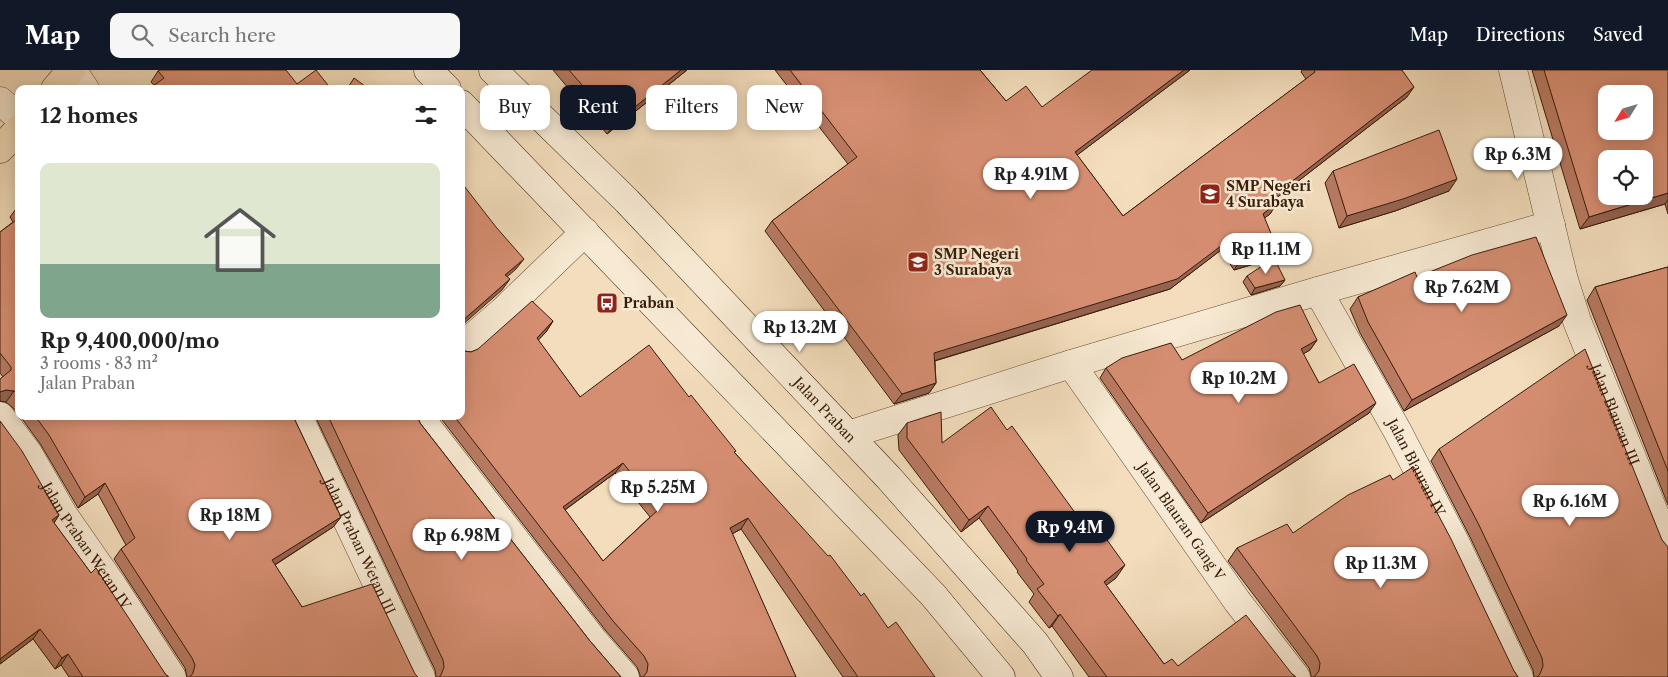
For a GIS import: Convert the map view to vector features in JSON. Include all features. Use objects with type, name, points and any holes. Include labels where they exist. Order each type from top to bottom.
[{"type":"main road","points":[[59,85],[72,70]]},
{"type":"main road","points":[[0,149],[15,133]]},
{"type":"street","points":[[72,70],[82,85]]},
{"type":"street","points":[[428,70],[443,85]]},
{"type":"street","name":"Jalan Praban","points":[[492,70],[627,201],[888,476],[1035,643],[1059,677]]},
{"type":"street","name":"Jalan Blauran III","points":[[1513,70],[1564,280],[1577,320],[1668,547]]},
{"type":"street","points":[[0,101],[15,114]]},
{"type":"street","points":[[465,108],[933,595],[1001,677]]},
{"type":"street","points":[[848,435],[1071,364],[1551,225]]},
{"type":"street","points":[[465,344],[502,312],[585,232]]},
{"type":"street","name":"Jalan Blauran IV","points":[[1318,291],[1398,432],[1456,544],[1519,677]]},
{"type":"street","name":"Jalan Blauran Gang V","points":[[1071,364],[1237,601],[1296,677]]},
{"type":"street","name":"Jalan Praban Wetan IV","points":[[0,416],[28,453],[63,514],[113,586],[172,677]]},
{"type":"street","name":"Jalan Praban Wetan III","points":[[300,420],[421,677]]},
{"type":"street","points":[[424,420],[437,440],[594,641],[625,677]]},
{"type":"building","points":[[286,70],[297,84],[316,70],[328,85],[154,85],[164,78],[158,71]]},
{"type":"building","points":[[569,70],[681,70],[662,85],[646,85],[646,98],[636,106],[636,85],[582,85]]},
{"type":"building","points":[[790,70],[980,70],[1006,101],[1026,86],[1042,107],[1092,70],[1184,70],[1075,152],[1123,216],[1315,72],[1314,70],[1402,70],[1414,87],[1273,196],[1277,203],[1263,214],[1277,248],[1241,259],[1229,240],[1177,279],[934,353],[936,383],[902,394],[772,221],[857,157],[822,112],[822,85],[802,85]]},
{"type":"building","points":[[1544,70],[1668,70],[1668,193],[1653,198],[1653,150],[1598,150],[1598,205],[1628,205],[1589,217]]},
{"type":"building","points":[[354,78],[364,85],[350,85]]},
{"type":"building","points":[[1439,130],[1457,179],[1403,199],[1347,216],[1333,171]]},
{"type":"building","points":[[465,187],[524,259],[505,275],[510,279],[465,318]]},
{"type":"building","points":[[15,221],[15,392],[6,390],[0,392],[0,379],[11,370],[11,367],[0,353],[0,232]]},
{"type":"building","points":[[1536,237],[1567,315],[1412,400],[1368,322],[1358,297],[1415,272],[1417,277],[1472,255]]},
{"type":"building","points":[[1274,258],[1285,280],[1255,288],[1247,276]]},
{"type":"building","points":[[1668,267],[1668,471],[1595,287]]},
{"type":"building","points":[[532,301],[553,321],[537,338],[580,397],[649,345],[689,397],[691,395],[736,451],[734,452],[828,556],[830,555],[861,596],[864,593],[888,628],[896,622],[935,677],[858,677],[748,518],[730,528],[796,677],[643,677],[647,672],[648,664],[644,656],[613,621],[457,420],[465,420],[465,351],[471,352],[478,349]],"holes":[[[623,463],[659,509],[603,561],[563,507]]]},
{"type":"building","points":[[1300,305],[1317,340],[1301,349],[1319,383],[1354,364],[1376,403],[1208,513],[1106,368],[1122,358],[1171,343],[1182,360],[1276,312]]},
{"type":"building","points":[[1585,349],[1662,540],[1668,547],[1668,677],[1537,677],[1543,666],[1542,658],[1479,525],[1439,449]]},
{"type":"building","points":[[991,407],[1007,430],[1012,426],[1084,525],[1092,519],[1125,565],[1104,582],[1164,664],[1172,659],[1178,666],[1246,615],[1296,677],[1107,677],[1060,614],[1058,616],[1037,589],[1044,584],[988,506],[969,520],[907,438],[907,423],[941,412],[942,443]]},
{"type":"building","points":[[38,420],[295,420],[341,517],[272,560],[302,607],[372,584],[418,677],[190,677],[195,665],[192,658],[121,549],[135,538],[105,483],[85,497],[49,435]]},
{"type":"building","points":[[330,420],[419,420],[590,641],[621,677],[439,677],[444,667],[443,660]]},
{"type":"building","points":[[0,421],[22,451],[59,515],[52,520],[91,573],[96,568],[169,677],[83,677],[68,654],[62,658],[40,629],[0,659]]},
{"type":"building","points":[[1413,467],[1451,539],[1518,677],[1314,677],[1319,671],[1320,663],[1317,656],[1237,548],[1287,524],[1293,533],[1348,495],[1390,475],[1393,480]]},
{"type":"place","name":"SMP Negeri 4 Surabaya","points":[[1210,194]]},
{"type":"place","name":"SMP Negeri 3 Surabaya","points":[[918,262]]},
{"type":"place","name":"Praban","points":[[607,303]]}]
